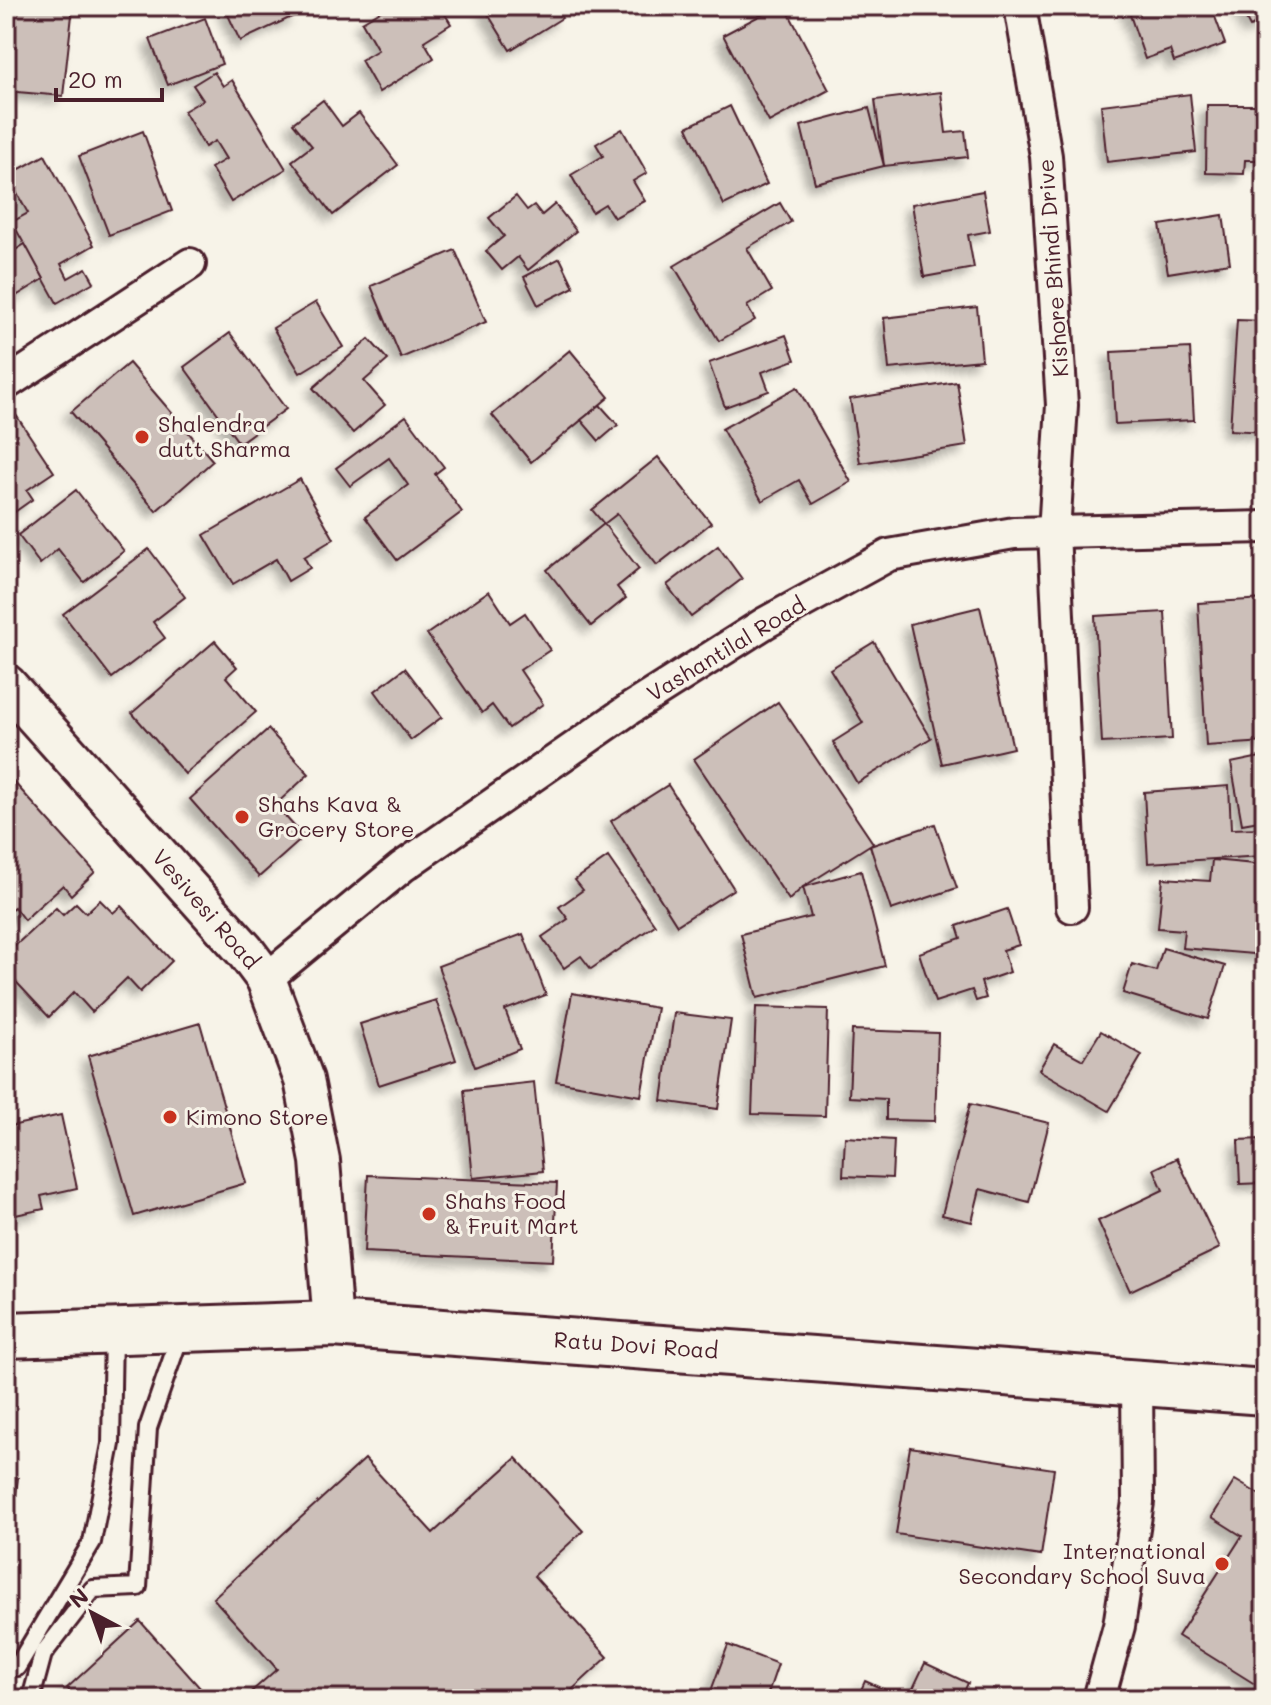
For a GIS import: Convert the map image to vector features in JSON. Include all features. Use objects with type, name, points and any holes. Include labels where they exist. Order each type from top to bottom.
[{"type":"main road","name":"Ratu Dovi Road","points":[[6,1335],[333,1324],[1265,1392]]},
{"type":"street","name":"Kishore Bhindi Drive","points":[[1020,6],[1047,172],[1062,405],[1054,532],[1072,907]]},
{"type":"street","points":[[6,384],[190,264]]},
{"type":"street","name":"Vashantilal Road","points":[[266,979],[402,867],[631,708],[765,623],[889,555],[1014,533],[1265,527]]},
{"type":"street","name":"Vesivesi Road","points":[[6,684],[235,940],[266,979],[304,1080],[320,1161],[333,1324]]},
{"type":"street","points":[[1099,1699],[1119,1626],[1138,1502],[1137,1381]]},
{"type":"lane","points":[[36,1699],[32,1695],[43,1654],[93,1589],[138,1587],[148,1428],[182,1329]]},
{"type":"lane","points":[[6,1665],[17,1667],[92,1542],[111,1444],[113,1331]]},
{"type":"building","points":[[6,6],[73,6],[63,96],[6,91]]},
{"type":"building","points":[[224,6],[292,6],[296,15],[240,41]]},
{"type":"building","points":[[389,6],[440,6],[451,24],[424,41],[434,58],[379,92],[361,60],[378,50],[362,22]]},
{"type":"building","points":[[483,6],[554,6],[562,18],[510,50]]},
{"type":"building","points":[[778,6],[785,6],[829,90],[769,122],[723,35]]},
{"type":"building","points":[[1127,6],[1211,6],[1225,44],[1174,62],[1170,50],[1145,59]]},
{"type":"building","points":[[1239,6],[1265,6],[1265,20],[1250,27]]},
{"type":"building","points":[[205,18],[222,64],[168,85],[150,39]]},
{"type":"building","points":[[214,72],[223,86],[232,80],[286,169],[231,202],[211,168],[226,159],[215,141],[205,147],[184,111],[203,100],[193,85]]},
{"type":"building","points":[[941,92],[946,133],[965,131],[968,157],[884,166],[875,100]]},
{"type":"building","points":[[1190,94],[1196,152],[1107,162],[1101,105]]},
{"type":"building","points":[[323,100],[342,126],[359,113],[398,165],[333,215],[292,161],[312,146],[293,123]]},
{"type":"building","points":[[1207,105],[1260,105],[1260,160],[1245,160],[1244,174],[1206,173]]},
{"type":"building","points":[[730,106],[767,184],[724,205],[687,127]]},
{"type":"building","points":[[869,108],[884,166],[815,183],[801,126]]},
{"type":"building","points":[[622,129],[647,173],[633,181],[645,201],[614,218],[605,204],[592,212],[571,175],[603,156],[596,144]]},
{"type":"building","points":[[143,131],[172,211],[109,235],[79,156]]},
{"type":"building","points":[[45,155],[94,245],[61,264],[68,278],[86,268],[94,282],[57,303],[12,222],[28,213],[7,176]]},
{"type":"building","points":[[983,191],[990,231],[968,235],[974,268],[924,277],[912,204]]},
{"type":"building","points":[[516,196],[527,210],[534,205],[542,215],[555,204],[576,231],[528,270],[518,257],[502,270],[486,251],[504,236],[489,218]]},
{"type":"building","points":[[780,203],[791,222],[747,248],[772,291],[747,306],[755,320],[719,341],[674,266]]},
{"type":"building","points":[[1223,215],[1230,263],[1168,273],[1160,225]]},
{"type":"building","points":[[25,244],[44,279],[11,299],[6,289],[6,256]]},
{"type":"building","points":[[455,250],[486,322],[401,358],[371,286]]},
{"type":"building","points":[[560,258],[574,287],[538,305],[524,277]]},
{"type":"building","points":[[316,302],[343,347],[300,373],[273,328]]},
{"type":"building","points":[[977,307],[982,360],[889,369],[884,318]]},
{"type":"building","points":[[1237,320],[1265,321],[1265,432],[1230,430]]},
{"type":"building","points":[[230,333],[286,409],[239,443],[184,367]]},
{"type":"building","points":[[786,335],[795,360],[762,372],[769,391],[725,407],[709,363]]},
{"type":"building","points":[[369,339],[388,360],[364,381],[385,405],[353,433],[313,388]]},
{"type":"building","points":[[1190,348],[1194,420],[1115,424],[1111,352]]},
{"type":"building","points":[[570,350],[609,397],[531,462],[492,415]]},
{"type":"building","name":"Shalendra dutt Sharma","points":[[129,363],[213,461],[156,511],[71,412]]},
{"type":"building","points":[[957,382],[967,446],[860,463],[850,399]]},
{"type":"building","points":[[797,387],[851,482],[813,504],[799,480],[762,501],[722,429]]},
{"type":"building","points":[[600,405],[618,425],[599,441],[581,420]]},
{"type":"building","points":[[16,415],[54,472],[27,490],[33,499],[6,518],[6,421]]},
{"type":"building","points":[[406,416],[444,467],[435,474],[462,512],[397,560],[365,517],[408,485],[389,458],[350,486],[336,468]]},
{"type":"building","points":[[658,457],[711,523],[657,565],[617,514],[604,524],[592,510]]},
{"type":"building","points":[[300,479],[334,539],[304,557],[310,568],[288,581],[276,559],[233,584],[204,535]]},
{"type":"building","points":[[76,490],[124,551],[84,582],[58,549],[40,564],[18,535]]},
{"type":"building","points":[[604,524],[639,569],[617,587],[626,598],[591,626],[547,570]]},
{"type":"building","points":[[718,546],[742,579],[691,617],[667,585]]},
{"type":"building","points":[[149,549],[185,597],[153,622],[165,638],[112,678],[63,614]]},
{"type":"building","points":[[489,591],[510,623],[525,613],[550,650],[520,670],[543,704],[509,728],[492,705],[482,713],[427,634]]},
{"type":"building","points":[[1265,599],[1265,742],[1206,746],[1198,603]]},
{"type":"building","points":[[980,607],[1013,748],[942,764],[910,624]]},
{"type":"building","points":[[1165,612],[1172,739],[1102,743],[1095,616]]},
{"type":"building","points":[[215,641],[237,667],[226,677],[256,712],[185,774],[132,713]]},
{"type":"building","points":[[874,642],[931,738],[857,783],[833,742],[863,723],[830,669]]},
{"type":"building","points":[[405,668],[442,717],[411,740],[375,691]]},
{"type":"building","points":[[778,702],[873,843],[803,887],[789,900],[694,759]]},
{"type":"building","points":[[268,729],[309,774],[275,805],[304,837],[259,877],[190,799]]},
{"type":"building","points":[[1265,756],[1265,820],[1242,824],[1231,763]]},
{"type":"building","points":[[12,780],[95,872],[71,895],[63,885],[24,920],[14,907],[9,911],[6,908],[6,785]]},
{"type":"building","points":[[668,785],[734,889],[677,925],[611,821]]},
{"type":"building","points":[[1229,786],[1231,829],[1261,828],[1263,856],[1148,863],[1144,792]]},
{"type":"building","points":[[935,824],[957,888],[891,910],[870,846]]},
{"type":"building","points":[[608,857],[655,925],[591,969],[581,956],[564,968],[542,937],[568,919],[559,907],[583,890],[575,880]]},
{"type":"building","points":[[1212,860],[1265,865],[1265,955],[1182,948],[1184,930],[1158,928],[1163,878],[1210,881]]},
{"type":"building","points":[[861,871],[885,966],[757,998],[741,934],[811,917],[803,887]]},
{"type":"building","points":[[100,900],[113,913],[121,906],[172,961],[140,992],[127,978],[92,1012],[74,992],[49,1017],[6,971],[6,954],[56,908],[63,915],[76,903],[86,913]]},
{"type":"building","points":[[1007,909],[1019,945],[1003,950],[1010,972],[981,982],[986,998],[976,1001],[972,990],[935,1002],[919,953],[961,938],[957,926]]},
{"type":"building","points":[[523,934],[546,995],[505,1010],[520,1049],[475,1067],[438,966]]},
{"type":"building","points":[[1163,948],[1225,966],[1208,1019],[1123,993],[1132,964],[1156,971]]},
{"type":"building","points":[[572,993],[657,1008],[641,1096],[556,1081]]},
{"type":"building","points":[[436,1000],[456,1060],[379,1085],[360,1024]]},
{"type":"building","points":[[756,1007],[828,1009],[825,1116],[752,1114]]},
{"type":"building","points":[[674,1013],[731,1020],[718,1109],[662,1101]]},
{"type":"building","points":[[200,1023],[246,1183],[134,1216],[88,1056]]},
{"type":"building","points":[[852,1030],[938,1033],[935,1121],[886,1120],[886,1099],[849,1097]]},
{"type":"building","points":[[1101,1031],[1142,1055],[1109,1111],[1039,1070],[1054,1044],[1083,1060]]},
{"type":"building","points":[[534,1082],[543,1171],[473,1178],[464,1090]]},
{"type":"building","points":[[970,1104],[1049,1123],[1029,1202],[980,1189],[972,1222],[942,1215]]},
{"type":"building","points":[[61,1115],[77,1188],[41,1196],[44,1209],[6,1217],[6,1127]]},
{"type":"building","points":[[845,1137],[894,1140],[892,1178],[843,1176]]},
{"type":"building","points":[[1261,1139],[1264,1183],[1240,1184],[1238,1140]]},
{"type":"building","points":[[1177,1158],[1220,1248],[1130,1291],[1098,1221],[1163,1190],[1154,1169]]},
{"type":"building","points":[[368,1175],[557,1183],[553,1261],[364,1252]]},
{"type":"building","points":[[910,1447],[1054,1469],[1041,1556],[896,1534]]},
{"type":"building","points":[[516,1458],[583,1531],[534,1576],[608,1657],[562,1699],[243,1699],[277,1669],[213,1598],[365,1459],[433,1533]]},
{"type":"building","points":[[6,1477],[18,1478],[6,1572]]},
{"type":"building","points":[[1235,1480],[1265,1498],[1265,1675],[1258,1686],[1178,1636],[1242,1536],[1212,1517]]},
{"type":"building","points":[[140,1621],[210,1699],[77,1699],[67,1688]]},
{"type":"building","points":[[728,1645],[778,1664],[766,1699],[708,1699]]},
{"type":"building","points":[[925,1663],[968,1683],[961,1699],[908,1699]]},
{"type":"building","points":[[1265,1676],[1265,1699],[1250,1699]]},
{"type":"building","points":[[865,1681],[905,1699],[857,1699]]},
{"type":"place","name":"Shalendra dutt Sharma","points":[[142,437]]},
{"type":"place","name":"Shahs Kava & Grocery Store","points":[[242,817]]},
{"type":"place","name":"Kimono Store","points":[[170,1117]]},
{"type":"place","name":"Shahs Food & Fruit Mart","points":[[429,1214]]},
{"type":"place","name":"International Secondary School Suva","points":[[1222,1564]]}]
